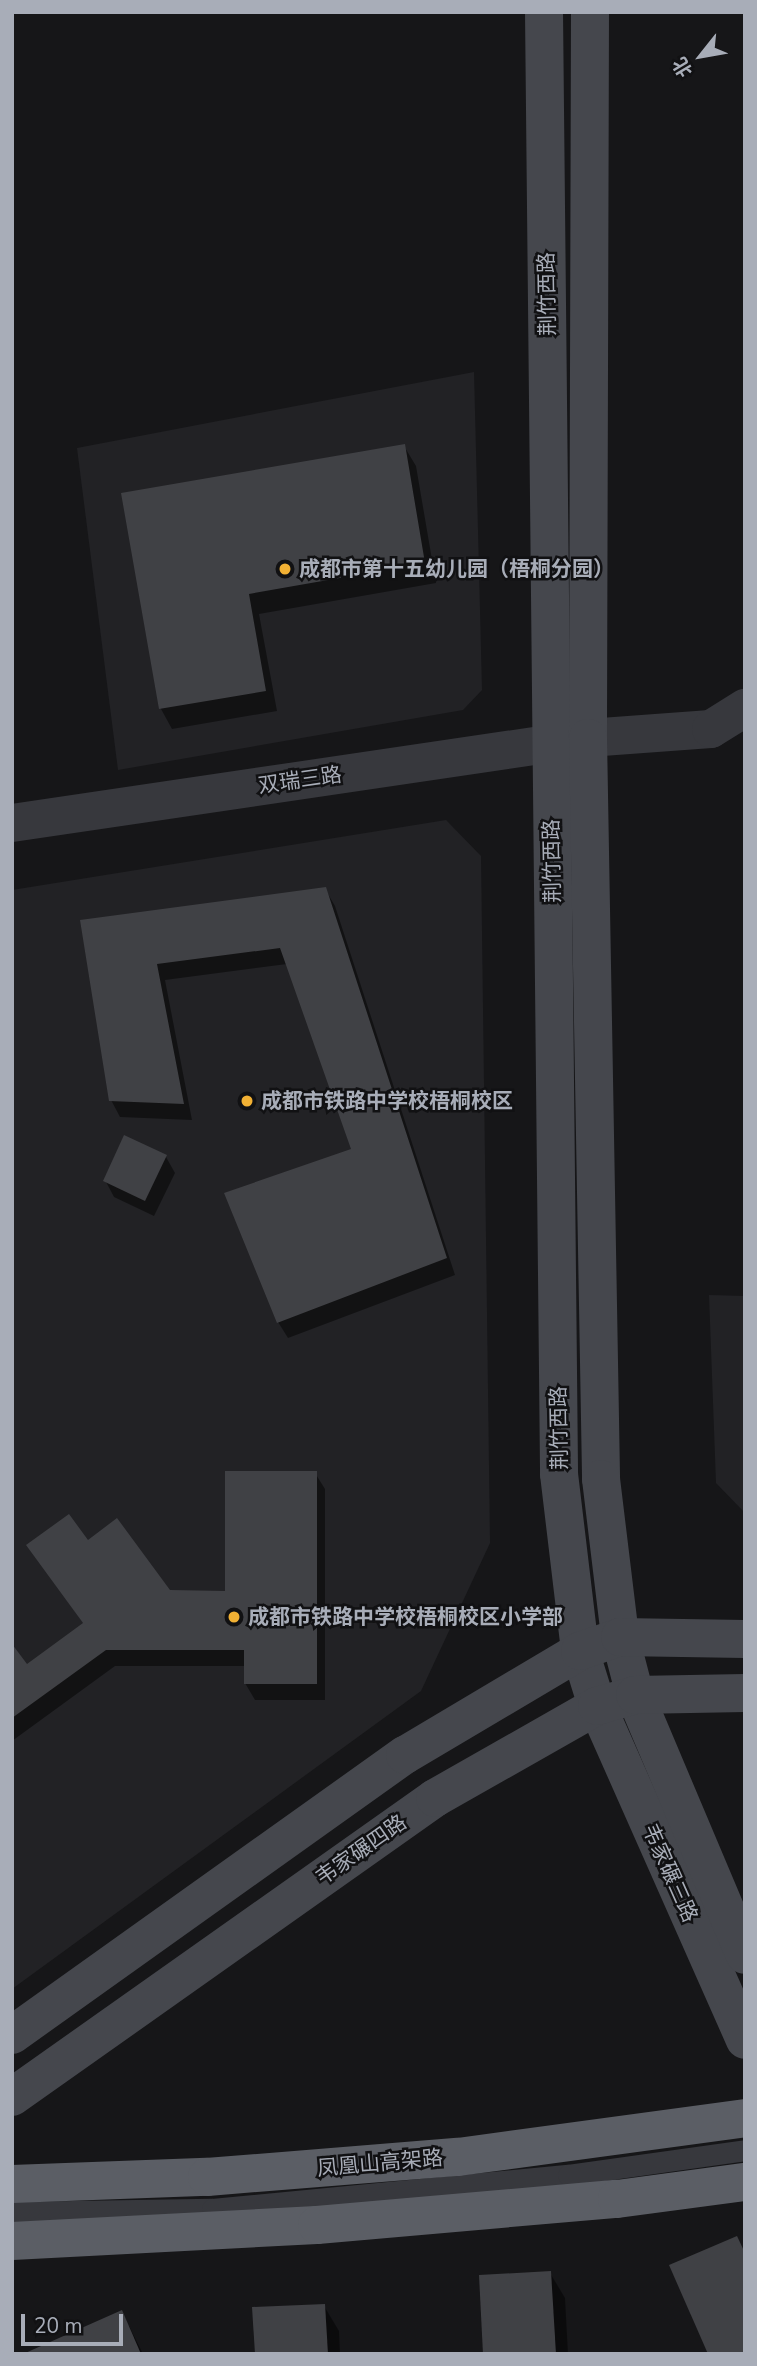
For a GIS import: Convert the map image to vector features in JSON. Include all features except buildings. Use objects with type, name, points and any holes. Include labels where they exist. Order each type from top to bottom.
[{"type":"highway","name":"凤凰山高架路","points":[[12,2184],[207,2177],[444,2158],[745,2119]]},
{"type":"highway","points":[[12,2241],[317,2225],[617,2199],[745,2182]]},
{"type":"main road","name":"荆竹西路","points":[[544,12],[559,1474],[580,1651],[597,1706]]},
{"type":"main road","name":"荆竹西路","points":[[590,12],[588,738],[601,1479],[620,1637]]},
{"type":"main road","points":[[12,2035],[405,1755],[580,1651],[620,1637],[745,1639]]},
{"type":"main road","name":"韦家碾三路","points":[[620,1637],[635,1695],[745,1955]]},
{"type":"main road","name":"韦家碾四路","points":[[12,2097],[435,1798],[597,1706],[635,1695],[745,1693]]},
{"type":"main road","name":"韦家碾三路","points":[[597,1706],[745,2040]]},
{"type":"street","name":"双瑞三路","points":[[12,823],[588,738],[711,729],[745,708]]},
{"type":"lane","points":[[12,2212],[212,2209],[568,2175],[745,2150]]},
{"type":"shaded area","name":"成都市第十五幼儿园（梧桐分园）","points":[[474,372],[482,690],[463,710],[118,770],[77,448]]},
{"type":"shaded area","points":[[446,820],[481,856],[490,1543],[421,1691],[12,1989],[12,890]]},
{"type":"shaded area","points":[[709,1295],[745,1296],[745,1513],[716,1483]]},
{"type":"place","name":"成都市第十五幼儿园（梧桐分园）","points":[[285,569]]},
{"type":"place","name":"成都市铁路中学校梧桐校区","points":[[247,1101]]},
{"type":"place","name":"成都市铁路中学校梧桐校区小学部","points":[[234,1617]]}]
